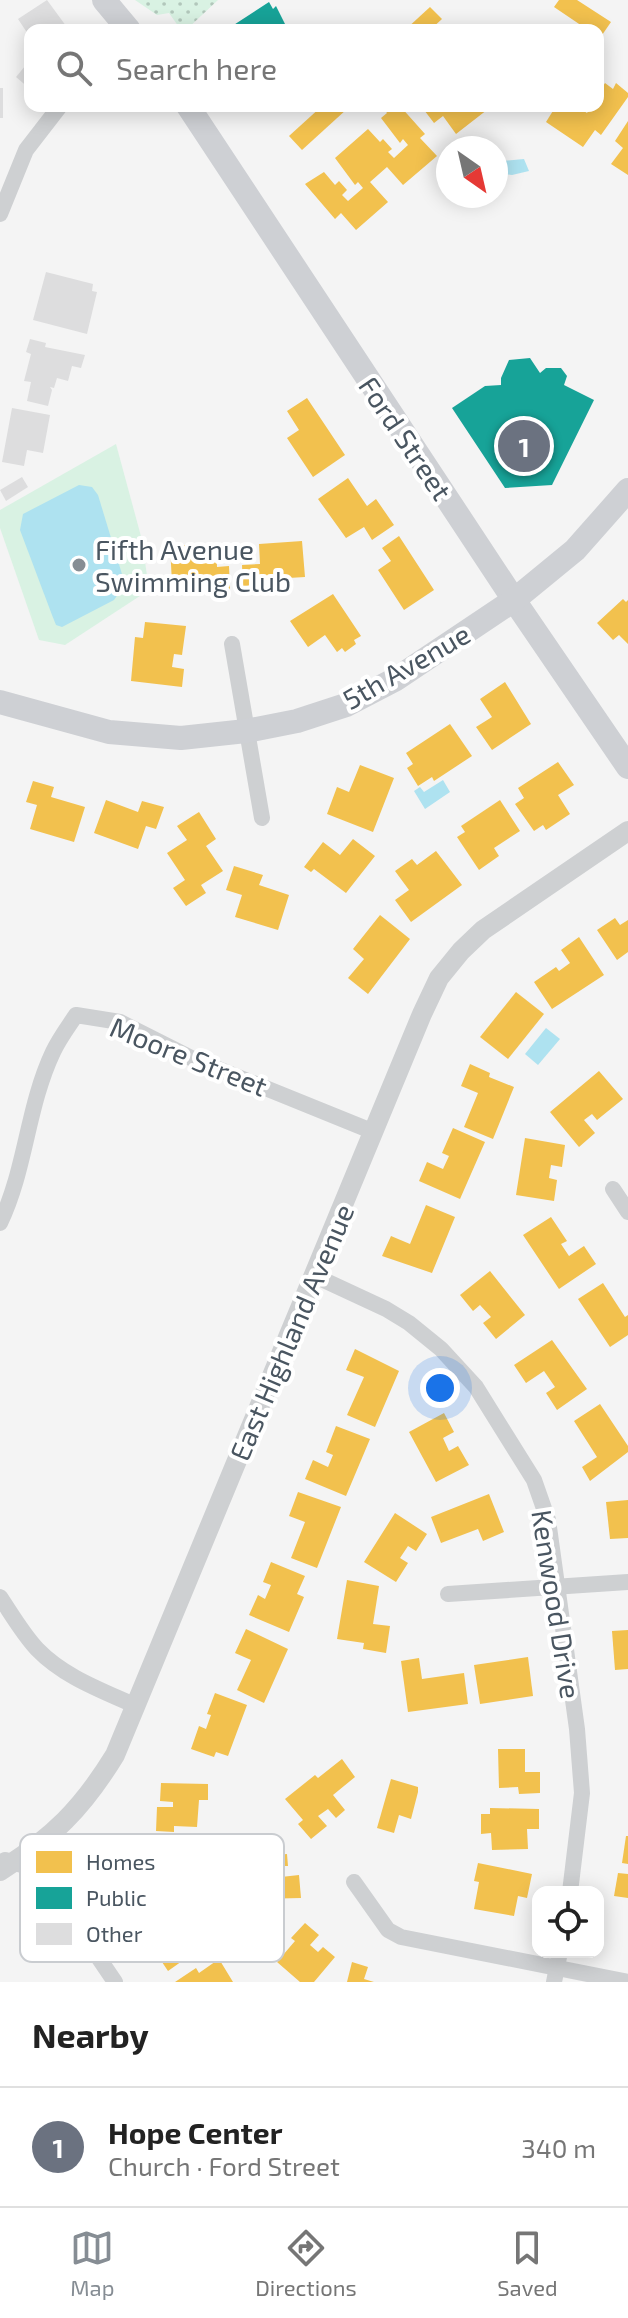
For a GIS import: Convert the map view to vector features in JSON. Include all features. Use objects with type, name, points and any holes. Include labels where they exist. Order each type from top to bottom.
[{"type":"main road","points":[[104,0],[124,24]]},
{"type":"main road","name":"Ford Street","points":[[192,112],[628,767]]},
{"type":"main road","points":[[514,600],[575,550],[628,490]]},
{"type":"main road","name":"5th Avenue","points":[[0,702],[109,732],[181,738],[246,731],[297,721],[346,705],[396,679],[514,600]]},
{"type":"street","points":[[0,214],[4,188],[26,150],[55,112]]},
{"type":"street","points":[[232,644],[262,818]]},
{"type":"street","name":"East Highland Avenue","points":[[50,1834],[66,1823],[95,1788],[115,1755],[439,978],[483,930],[628,831]]},
{"type":"street","name":"Moore Street","points":[[0,1223],[16,1181],[39,1091],[53,1052],[76,1015],[120,1022],[191,1058],[374,1132]]},
{"type":"street","points":[[613,1189],[628,1212]]},
{"type":"street","name":"Kenwood Drive","points":[[315,1276],[409,1323],[441,1349],[476,1387],[534,1480],[548,1520],[577,1729],[582,1793],[571,1886]]},
{"type":"street","points":[[448,1594],[628,1582]]},
{"type":"street","points":[[0,1597],[28,1639],[52,1662],[66,1673],[136,1706]]},
{"type":"street","points":[[354,1882],[388,1930],[401,1937],[628,1982]]},
{"type":"street","points":[[101,1962],[115,1982]]},
{"type":"green space","points":[[135,0],[218,0],[192,24],[177,24],[169,13],[157,15]]},
{"type":"green space","name":"Fifth Avenue Swimming Club","points":[[116,444],[142,540],[149,590],[65,645],[39,640],[0,528],[0,510]]},
{"type":"water","points":[[524,159],[529,171],[508,174],[508,160]]},
{"type":"water","points":[[79,485],[92,487],[98,495],[125,584],[114,600],[62,627],[56,625],[20,530],[23,514]]},
{"type":"water","points":[[443,780],[450,792],[425,809],[414,791],[420,787],[424,792]]},
{"type":"water","points":[[546,1028],[560,1039],[538,1065],[525,1054]]},
{"type":"building: Homes","points":[[559,0],[577,0],[611,22],[604,32],[604,24],[579,24],[554,7]]},
{"type":"building: Homes","points":[[430,7],[442,19],[437,24],[412,24]]},
{"type":"building: Homes","points":[[616,83],[628,93],[628,97],[601,135],[595,130],[583,147],[546,122],[552,112],[604,112],[604,85],[613,89]]},
{"type":"building: Homes","points":[[315,112],[344,112],[302,150],[289,136]]},
{"type":"building: Homes","points":[[386,112],[405,112],[425,134],[420,138],[436,157],[403,185],[387,167],[370,182],[388,202],[356,230],[341,213],[335,219],[305,184],[324,172],[335,185],[339,181],[347,190],[342,195],[348,201],[363,188],[358,182],[355,185],[335,158],[368,129],[392,149],[388,152],[394,158],[408,145],[403,139],[400,143],[381,118]]},
{"type":"building: Homes","points":[[426,112],[484,112],[456,134],[443,116],[434,123]]},
{"type":"building: Homes","points":[[628,121],[628,175],[611,164],[623,148],[615,141]]},
{"type":"building: Homes","points":[[307,398],[345,455],[313,477],[287,438],[299,430],[287,411]]},
{"type":"building: Homes","points":[[348,478],[367,506],[376,499],[394,525],[372,540],[364,527],[346,538],[318,499]]},
{"type":"building: Homes","points":[[399,536],[434,590],[404,610],[378,570],[391,561],[382,548]]},
{"type":"building: Homes","points":[[302,541],[305,577],[272,579],[272,588],[243,590],[242,565],[260,564],[259,544]]},
{"type":"building: Homes","points":[[216,544],[217,567],[229,566],[230,590],[207,591],[206,581],[172,583],[170,546]]},
{"type":"building: Homes","points":[[333,594],[361,636],[345,652],[342,648],[337,652],[325,635],[308,647],[290,621]]},
{"type":"building: Homes","points":[[623,599],[628,600],[628,644],[619,635],[613,640],[597,623]]},
{"type":"building: Homes","points":[[145,622],[186,626],[182,655],[174,654],[172,667],[184,669],[182,687],[131,681],[135,637],[143,638]]},
{"type":"building: Homes","points":[[505,682],[531,724],[492,750],[476,727],[492,717],[480,699]]},
{"type":"building: Homes","points":[[450,724],[472,756],[434,781],[432,777],[418,786],[407,768],[413,764],[406,753]]},
{"type":"building: Homes","points":[[558,762],[574,785],[558,795],[570,814],[546,830],[543,825],[534,831],[515,804],[524,798],[518,788]]},
{"type":"building: Homes","points":[[360,765],[394,778],[373,832],[327,814],[337,787],[349,792]]},
{"type":"building: Homes","points":[[33,781],[54,787],[51,797],[85,807],[74,842],[30,829],[37,805],[26,802]]},
{"type":"building: Homes","points":[[106,800],[138,812],[142,801],[164,807],[156,829],[146,826],[138,849],[94,833]]},
{"type":"building: Homes","points":[[500,800],[520,831],[494,848],[499,856],[479,870],[457,837],[465,832],[461,826]]},
{"type":"building: Homes","points":[[199,812],[216,839],[206,846],[223,871],[201,885],[206,893],[186,906],[173,888],[185,880],[167,853],[187,840],[177,826]]},
{"type":"building: Homes","points":[[353,839],[375,856],[346,893],[314,869],[311,872],[304,867],[323,842],[340,855]]},
{"type":"building: Homes","points":[[436,851],[462,885],[411,922],[395,900],[409,890],[395,871],[412,859],[417,865]]},
{"type":"building: Homes","points":[[234,866],[263,875],[259,885],[289,895],[278,930],[235,917],[242,895],[226,890]]},
{"type":"building: Homes","points":[[380,915],[410,939],[368,994],[348,978],[364,959],[353,949]]},
{"type":"building: Homes","points":[[615,918],[620,925],[628,920],[628,952],[617,960],[597,930]]},
{"type":"building: Homes","points":[[579,937],[604,975],[552,1009],[534,982],[556,967],[559,971],[570,963],[561,950]]},
{"type":"building: Homes","points":[[516,992],[544,1014],[508,1059],[480,1037]]},
{"type":"building: Homes","points":[[470,1064],[490,1073],[489,1077],[514,1087],[493,1139],[464,1127],[478,1093],[461,1086]]},
{"type":"building: Homes","points":[[599,1071],[623,1099],[597,1120],[592,1114],[584,1120],[595,1133],[579,1147],[550,1112]]},
{"type":"building: Homes","points":[[453,1128],[485,1142],[460,1199],[419,1181],[427,1162],[443,1169],[449,1156],[442,1153]]},
{"type":"building: Homes","points":[[525,1138],[565,1145],[562,1167],[551,1165],[549,1178],[557,1180],[554,1201],[516,1195]]},
{"type":"building: Homes","points":[[426,1205],[455,1217],[432,1273],[382,1256],[391,1236],[410,1244]]},
{"type":"building: Homes","points":[[551,1217],[567,1241],[561,1244],[569,1256],[584,1246],[596,1264],[559,1289],[523,1235]]},
{"type":"building: Homes","points":[[490,1271],[525,1315],[496,1339],[483,1323],[491,1317],[480,1305],[473,1311],[460,1295]]},
{"type":"building: Homes","points":[[603,1283],[625,1317],[628,1315],[628,1335],[610,1347],[578,1299]]},
{"type":"building: Homes","points":[[552,1340],[587,1389],[557,1410],[546,1393],[555,1387],[544,1371],[526,1383],[514,1365]]},
{"type":"building: Homes","points":[[355,1349],[399,1371],[375,1427],[347,1415],[364,1377],[346,1370]]},
{"type":"building: Homes","points":[[600,1404],[628,1446],[628,1452],[590,1481],[582,1467],[597,1457],[574,1421]]},
{"type":"building: Homes","points":[[444,1413],[454,1432],[443,1438],[449,1451],[458,1446],[469,1465],[436,1482],[409,1432]]},
{"type":"building: Homes","points":[[336,1426],[370,1439],[346,1496],[305,1479],[313,1460],[328,1467],[333,1455],[326,1452]]},
{"type":"building: Homes","points":[[298,1492],[341,1507],[317,1568],[291,1558],[305,1522],[289,1516]]},
{"type":"building: Homes","points":[[489,1494],[504,1532],[483,1541],[478,1529],[441,1543],[431,1517]]},
{"type":"building: Homes","points":[[628,1500],[628,1538],[610,1539],[606,1502]]},
{"type":"building: Homes","points":[[395,1513],[427,1534],[416,1551],[408,1546],[400,1558],[408,1563],[396,1582],[364,1562]]},
{"type":"building: Homes","points":[[271,1562],[305,1576],[297,1594],[304,1597],[289,1632],[249,1615],[258,1595],[265,1599],[271,1585],[263,1582]]},
{"type":"building: Homes","points":[[347,1580],[379,1586],[373,1624],[390,1626],[386,1653],[363,1649],[364,1643],[337,1639]]},
{"type":"building: Homes","points":[[246,1629],[288,1649],[264,1703],[237,1690],[251,1660],[235,1653]]},
{"type":"building: Homes","points":[[628,1630],[628,1669],[615,1670],[612,1631]]},
{"type":"building: Homes","points":[[528,1657],[533,1696],[480,1704],[474,1665]]},
{"type":"building: Homes","points":[[419,1658],[422,1679],[464,1673],[468,1704],[408,1712],[401,1661]]},
{"type":"building: Homes","points":[[215,1693],[247,1705],[228,1756],[216,1752],[214,1757],[191,1749],[199,1726],[206,1729],[211,1715],[207,1714]]},
{"type":"building: Homes","points":[[498,1749],[525,1749],[525,1772],[540,1772],[540,1793],[519,1794],[518,1787],[499,1788]]},
{"type":"building: Homes","points":[[342,1759],[355,1777],[333,1795],[345,1810],[336,1818],[328,1809],[318,1816],[327,1826],[311,1839],[298,1824],[303,1820],[285,1799],[315,1775],[318,1778]]},
{"type":"building: Homes","points":[[391,1779],[418,1787],[411,1819],[399,1815],[394,1833],[377,1828]]},
{"type":"building: Homes","points":[[161,1783],[208,1784],[208,1800],[199,1800],[197,1827],[174,1826],[174,1832],[156,1831],[157,1807],[173,1807],[173,1802],[160,1801]]},
{"type":"building: Homes","points":[[490,1808],[539,1809],[539,1829],[527,1829],[528,1849],[492,1850],[491,1833],[481,1834],[481,1814],[490,1814]]},
{"type":"building: Homes","points":[[628,1836],[628,1864],[622,1863]]},
{"type":"building: Homes","points":[[284,1854],[287,1854],[288,1866],[285,1866],[284,1872]]},
{"type":"building: Homes","points":[[478,1863],[532,1874],[527,1898],[518,1896],[514,1916],[474,1909],[479,1882],[474,1881]]},
{"type":"building: Homes","points":[[618,1873],[628,1874],[628,1898],[614,1896]]},
{"type":"building: Homes","points":[[299,1875],[301,1898],[284,1898],[284,1877]]},
{"type":"building: Homes","points":[[305,1923],[319,1935],[310,1945],[318,1952],[323,1947],[335,1957],[314,1982],[300,1982],[277,1962],[284,1962],[284,1954],[295,1941],[291,1938]]},
{"type":"building: Homes","points":[[162,1962],[181,1962],[168,1971]]},
{"type":"building: Homes","points":[[215,1962],[221,1962],[233,1982],[175,1982],[196,1968],[199,1973]]},
{"type":"building: Homes","points":[[352,1962],[368,1967],[364,1979],[374,1982],[347,1982]]},
{"type":"building: Public","points":[[269,2],[273,9],[276,6],[285,24],[235,24]]},
{"type":"building: Public","points":[[530,358],[540,373],[546,368],[561,368],[567,376],[564,385],[594,400],[552,485],[505,488],[452,408],[485,386],[501,385],[509,360]]},
{"type":"building: Other","points":[[47,0],[65,24],[24,24],[24,28],[18,19]]},
{"type":"building: Other","points":[[24,67],[24,84],[16,77]]},
{"type":"building: Other","points":[[0,88],[3,88],[3,118],[0,118]]},
{"type":"building: Other","points":[[46,272],[93,284],[92,291],[97,292],[87,334],[33,320]]},
{"type":"building: Other","points":[[30,339],[46,343],[45,347],[85,355],[81,368],[72,366],[68,381],[57,378],[54,388],[50,387],[48,406],[27,401],[31,382],[24,381],[31,354],[26,352]]},
{"type":"building: Other","points":[[12,408],[50,415],[43,453],[27,450],[24,466],[2,462]]},
{"type":"building: Other","points":[[22,477],[28,487],[6,501],[0,490]]},
{"type":"place","name":"Hope Center","points":[[524,446]]},
{"type":"place","name":"Fifth Avenue Swimming Club","points":[[79,565]]}]
